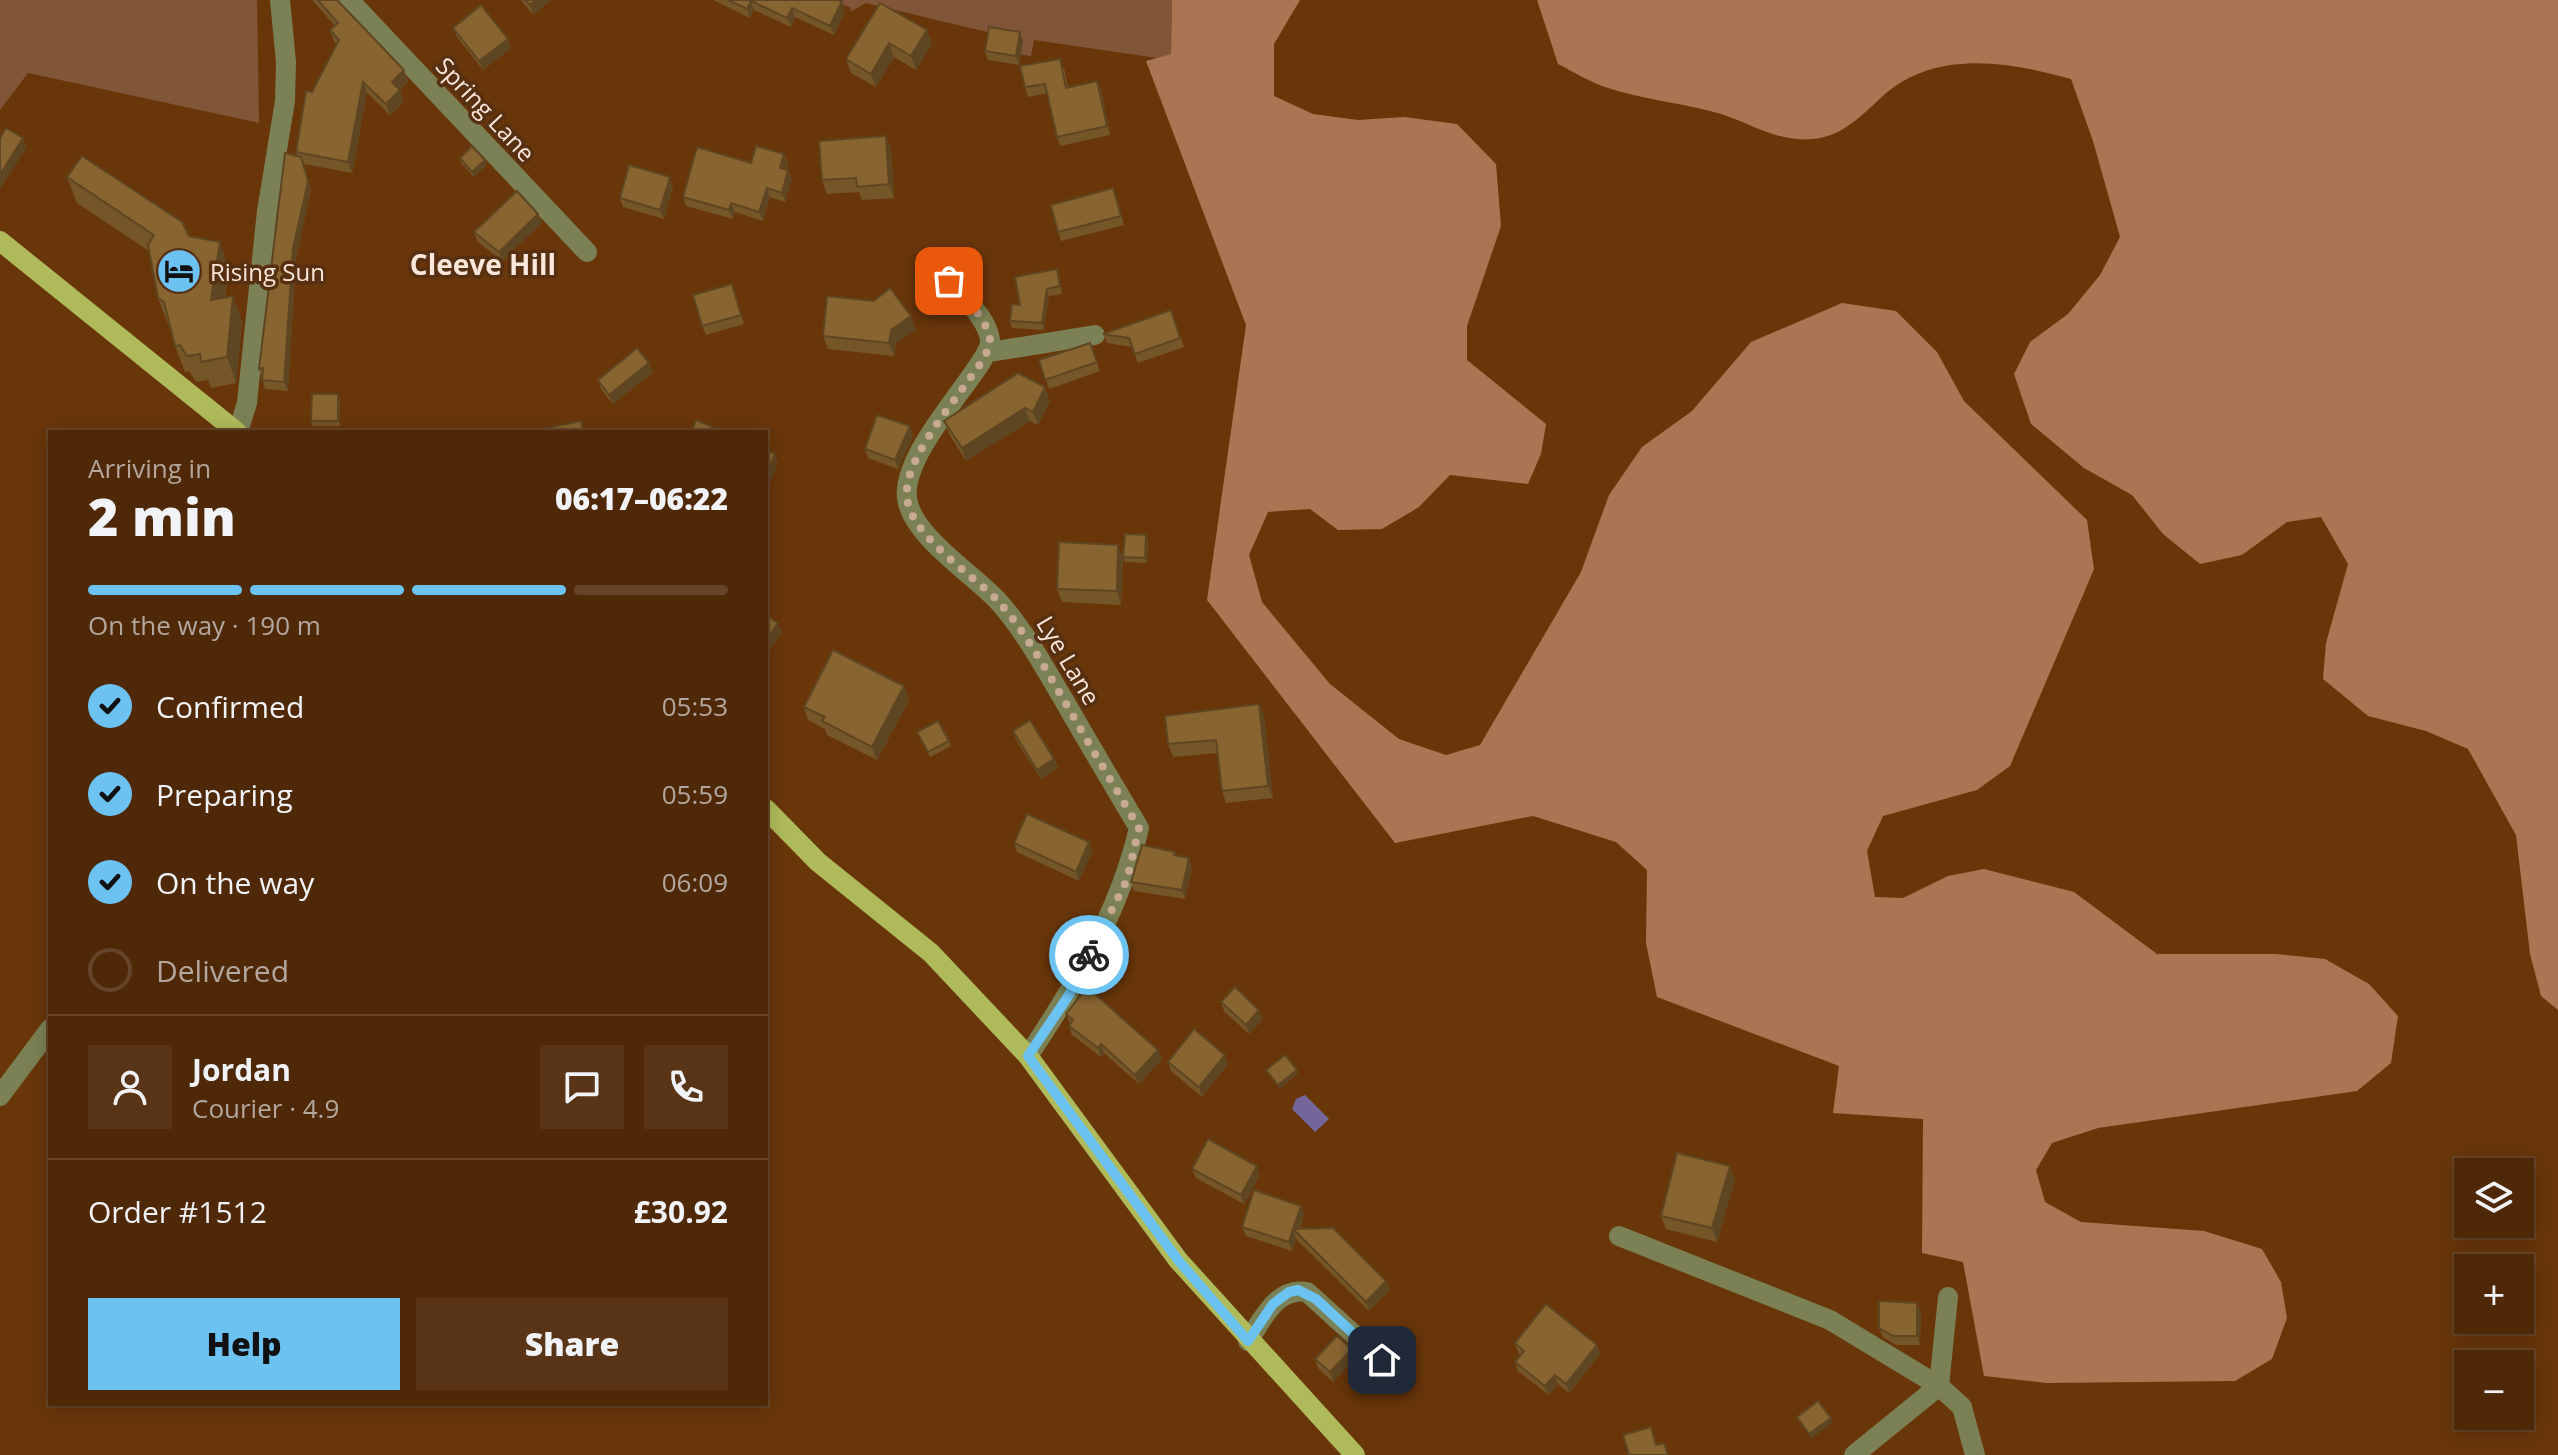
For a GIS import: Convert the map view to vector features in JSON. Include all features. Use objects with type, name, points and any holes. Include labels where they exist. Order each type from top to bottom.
[{"type":"main road","points":[[0,241],[236,430]]},
{"type":"main road","points":[[768,811],[818,862],[931,953],[1028,1056],[1178,1260],[1248,1341],[1355,1455]]},
{"type":"street","points":[[239,430],[247,403],[267,211],[285,101],[286,62],[280,0]]},
{"type":"street","name":"Spring Lane","points":[[349,0],[587,252]]},
{"type":"street","points":[[949,281],[979,316],[990,339],[990,352],[1095,335]]},
{"type":"street","name":"Lye Lane","points":[[990,352],[957,391],[929,436],[908,484],[910,510],[923,530],[996,600],[1024,632],[1139,828],[1127,880],[1069,995],[1028,1056]]},
{"type":"street","points":[[0,1096],[48,1032]]},
{"type":"street","points":[[1619,1236],[1830,1320],[1939,1386],[1962,1407],[1975,1455]]},
{"type":"street","points":[[1248,1341],[1280,1297],[1289,1292],[1307,1292],[1382,1360],[1387,1369],[1385,1376],[1380,1381],[1365,1382]]},
{"type":"street","points":[[1854,1455],[1939,1386],[1948,1297]]},
{"type":"shaded area","points":[[0,0],[257,0],[259,123],[28,73],[0,110]]},
{"type":"shaded area","points":[[832,0],[1172,0],[1171,54],[1157,58],[1034,40],[1031,56],[989,49],[991,33],[866,3],[850,12],[851,8]]},
{"type":"shaded area","points":[[1172,0],[1300,0],[1274,44],[1274,96],[1313,114],[1358,120],[1404,117],[1457,124],[1496,164],[1501,226],[1467,326],[1467,360],[1546,424],[1541,454],[1528,484],[1450,475],[1419,507],[1382,529],[1338,530],[1310,509],[1268,512],[1249,555],[1262,602],[1330,684],[1399,739],[1446,755],[1480,745],[1581,572],[1609,495],[1642,447],[1692,411],[1751,342],[1842,303],[1896,311],[1937,352],[1964,401],[2087,520],[2094,569],[2010,766],[1977,790],[1883,816],[1867,851],[1875,897],[1903,898],[1948,876],[1984,869],[2074,892],[2157,954],[2276,954],[2325,959],[2369,984],[2398,1016],[2391,1063],[2357,1091],[2098,1128],[2052,1143],[2036,1170],[2045,1202],[2081,1222],[2204,1231],[2262,1249],[2281,1282],[2287,1318],[2272,1359],[2235,1381],[2047,1383],[1984,1376],[1963,1262],[1922,1253],[1923,1119],[1833,1113],[1839,1066],[1657,997],[1646,943],[1647,870],[1616,842],[1533,816],[1395,843],[1207,600],[1246,325],[1146,61],[1171,54]]},
{"type":"shaded area","points":[[1537,0],[2558,0],[2558,1010],[2541,996],[2530,954],[2516,835],[2468,749],[2426,731],[2368,716],[2323,679],[2326,643],[2348,564],[2321,517],[2287,522],[2242,555],[2200,564],[2163,534],[2132,495],[2084,468],[2031,424],[2014,374],[2030,342],[2068,314],[2100,275],[2120,237],[2093,141],[2071,79],[1999,64],[1951,65],[1928,70],[1906,80],[1839,131],[1820,138],[1793,139],[1721,114],[1608,88],[1558,64]]},
{"type":"shaded area","points":[[1305,1095],[1329,1119],[1315,1132],[1292,1109],[1296,1099]]},
{"type":"building","points":[[318,0],[337,0],[404,70],[392,82],[400,90],[386,104],[363,82],[348,162],[296,152],[306,91],[312,92],[339,40],[330,30],[338,23]]},
{"type":"building","points":[[728,0],[842,1],[830,26],[792,8],[787,18],[751,1],[747,9]]},
{"type":"building","points":[[880,3],[927,30],[911,56],[889,43],[871,74],[846,59]]},
{"type":"building","points":[[481,5],[508,39],[479,61],[453,28]]},
{"type":"building","points":[[989,27],[1020,32],[1016,56],[985,51]]},
{"type":"building","points":[[1060,59],[1066,88],[1097,81],[1107,126],[1057,137],[1045,84],[1025,87],[1020,66]]},
{"type":"building","points":[[6,128],[23,138],[0,175],[0,138]]},
{"type":"building","points":[[886,136],[889,184],[857,187],[856,178],[822,180],[819,141]]},
{"type":"building","points":[[472,146],[485,160],[472,172],[460,158]]},
{"type":"building","points":[[756,146],[784,154],[780,168],[788,170],[782,193],[767,188],[759,212],[731,203],[729,210],[683,197],[697,147],[751,163]]},
{"type":"building","points":[[285,153],[301,157],[308,181],[293,249],[284,382],[262,380],[263,368],[259,369]]},
{"type":"building","points":[[82,156],[182,222],[189,236],[220,242],[211,300],[233,296],[227,357],[201,362],[200,354],[187,356],[180,345],[175,346],[164,302],[158,298],[148,245],[154,235],[67,177]]},
{"type":"building","points":[[629,165],[670,177],[660,210],[620,198]]},
{"type":"building","points":[[1113,188],[1121,216],[1058,232],[1051,205]]},
{"type":"building","points":[[517,191],[538,214],[499,252],[474,232]]},
{"type":"building","points":[[1057,269],[1060,286],[1047,289],[1042,323],[1010,321],[1012,304],[1020,305],[1015,277]]},
{"type":"building","points":[[732,284],[741,315],[702,326],[693,295]]},
{"type":"building","points":[[890,288],[911,316],[891,330],[889,343],[823,336],[827,296],[874,301]]},
{"type":"building","points":[[1171,310],[1180,338],[1135,354],[1129,338],[1103,334]]},
{"type":"building","points":[[1090,343],[1097,362],[1045,380],[1039,360]]},
{"type":"building","points":[[637,348],[649,363],[609,395],[598,380]]},
{"type":"building","points":[[1018,373],[1045,387],[1033,412],[1025,408],[962,448],[944,421]]},
{"type":"building","points":[[312,394],[338,394],[338,421],[311,421]]},
{"type":"building","points":[[877,415],[910,426],[895,460],[865,449]]},
{"type":"building","points":[[696,420],[719,430],[692,430]]},
{"type":"building","points":[[581,421],[583,430],[542,430]]},
{"type":"building","points":[[768,451],[775,454],[768,472]]},
{"type":"building","points":[[1125,534],[1146,535],[1145,558],[1123,557]]},
{"type":"building","points":[[1059,542],[1118,545],[1117,591],[1057,589]]},
{"type":"building","points":[[768,616],[778,623],[768,638]]},
{"type":"building","points":[[833,650],[904,686],[872,747],[822,721],[825,717],[804,707]]},
{"type":"building","points":[[1259,704],[1268,786],[1222,791],[1216,740],[1168,744],[1165,716]]},
{"type":"building","points":[[1030,720],[1054,759],[1037,770],[1013,731]]},
{"type":"building","points":[[938,721],[949,741],[928,752],[917,732]]},
{"type":"building","points":[[1027,814],[1089,842],[1076,872],[1014,843]]},
{"type":"building","points":[[1142,845],[1189,858],[1182,890],[1131,882]]},
{"type":"building","points":[[1087,987],[1158,1050],[1135,1075],[1101,1044],[1098,1048],[1069,1026],[1073,1020],[1066,1014]]},
{"type":"building","points":[[1235,987],[1259,1010],[1246,1025],[1221,1002]]},
{"type":"building","points":[[1194,1029],[1225,1055],[1199,1087],[1168,1062]]},
{"type":"building","points":[[1285,1055],[1297,1070],[1278,1085],[1266,1070]]},
{"type":"building","points":[[1208,1139],[1257,1166],[1241,1195],[1192,1169]]},
{"type":"building","points":[[1677,1153],[1730,1166],[1712,1228],[1661,1216]]},
{"type":"building","points":[[1254,1190],[1301,1206],[1289,1242],[1242,1227]]},
{"type":"building","points":[[1333,1228],[1386,1281],[1366,1302],[1293,1229]]},
{"type":"building","points":[[1879,1301],[1917,1303],[1917,1336],[1893,1336],[1879,1328]]},
{"type":"building","points":[[1546,1304],[1597,1345],[1566,1384],[1555,1375],[1545,1386],[1515,1362],[1524,1351],[1515,1343]]},
{"type":"building","points":[[1337,1336],[1352,1349],[1330,1372],[1315,1359]]},
{"type":"building","points":[[1818,1401],[1831,1418],[1809,1434],[1797,1417]]},
{"type":"building","points":[[1651,1427],[1656,1445],[1664,1443],[1668,1455],[1629,1455],[1623,1435]]},
{"type":"way so far","points":[[949,281],[986,327],[990,352],[957,391],[929,436],[908,484],[907,499],[915,521],[996,600],[1024,632],[1139,828],[1127,880],[1089,955]]},
{"type":"place","name":"Rising Sun","points":[[179,271]]},
{"type":"district","name":"Cleeve Hill","points":[[483,264]]},
{"type":"route","points":[[1089,955],[1069,995],[1028,1056],[1178,1260],[1248,1341],[1273,1304],[1280,1297],[1298,1290],[1316,1299],[1375,1350],[1382,1360]]}]
